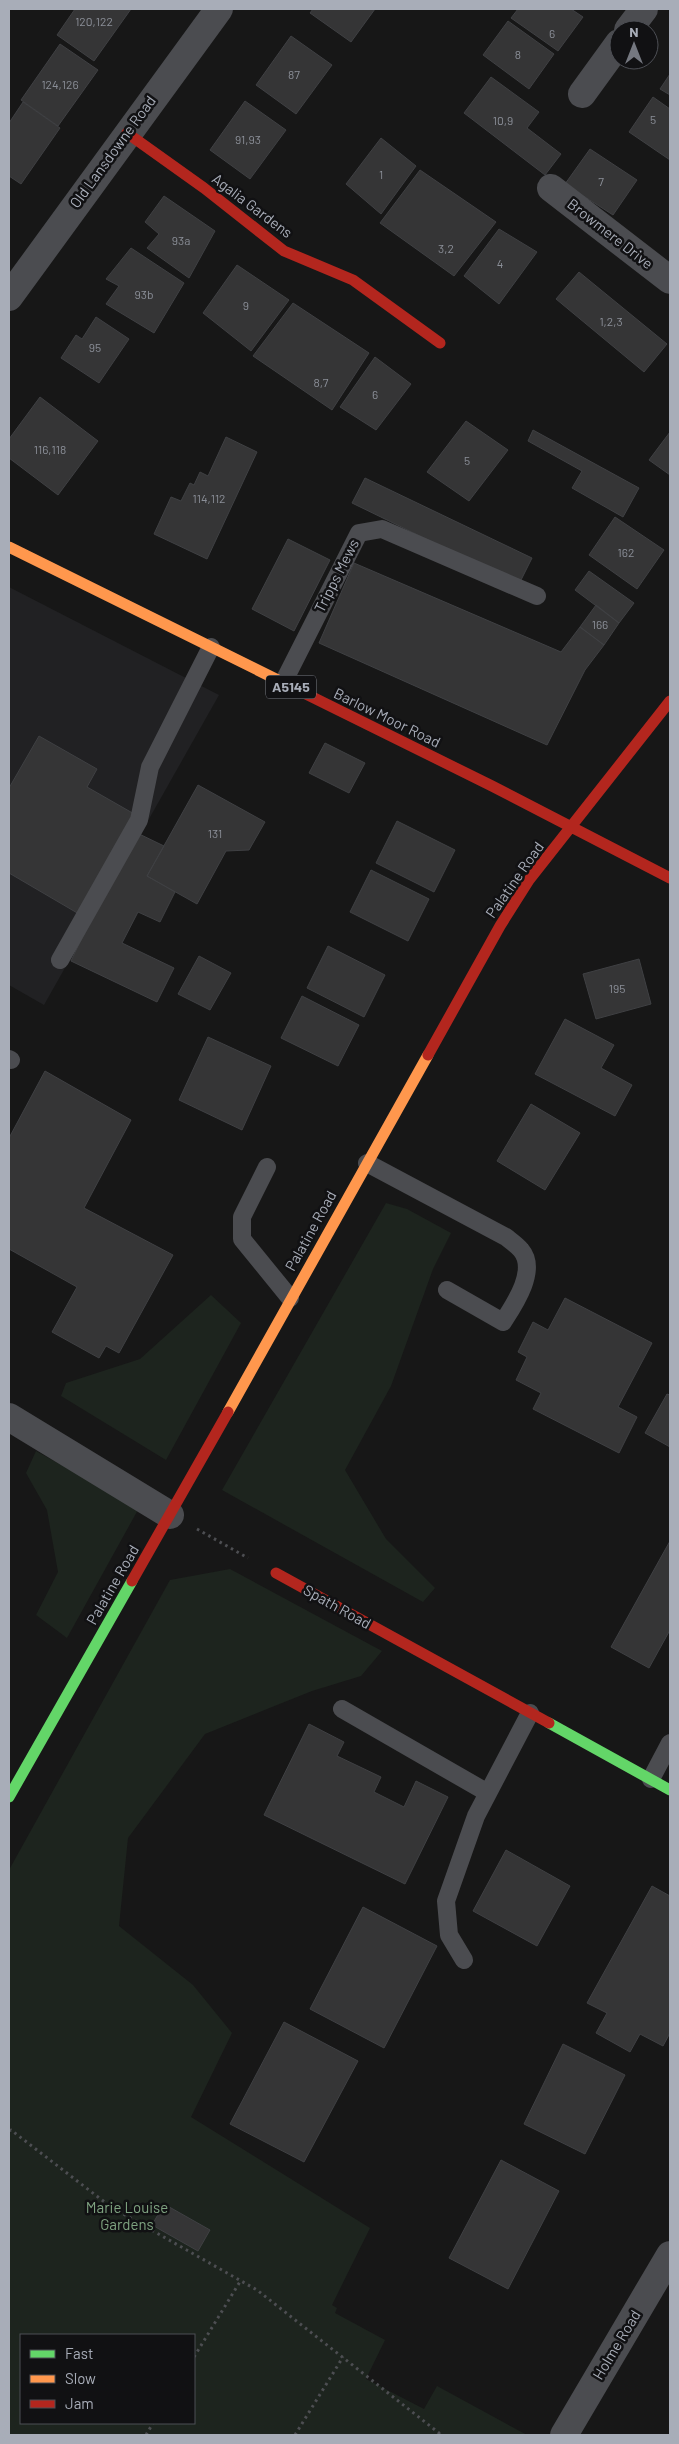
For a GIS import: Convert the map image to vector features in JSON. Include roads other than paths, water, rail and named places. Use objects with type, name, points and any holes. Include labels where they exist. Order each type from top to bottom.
[{"type":"main road","name":"Agalia Gardens","points":[[127,133],[204,188],[284,250],[353,280],[440,343]]},
{"type":"main road","name":"Barlow Moor Road","points":[[9,547],[506,793],[670,878]]},
{"type":"main road","name":"Palatine Road","points":[[9,1797],[500,926],[529,880],[572,828],[670,701]]},
{"type":"main road","name":"Spath Road","points":[[276,1573],[670,1790]]},
{"type":"street","name":"Old Lansdowne Road","points":[[9,297],[219,9]]},
{"type":"street","points":[[636,20],[644,9]]},
{"type":"street","points":[[582,94],[609,57]]},
{"type":"street","name":"Browmere Drive","points":[[551,188],[670,280]]},
{"type":"street","points":[[9,1417],[170,1514]]},
{"type":"street","name":"Holme Road","points":[[564,2435],[670,2255]]},
{"type":"lane","name":"Tripps Mews","points":[[283,683],[359,533],[382,529],[536,596]]},
{"type":"lane","points":[[60,960],[139,820],[150,767],[211,648]]},
{"type":"lane","points":[[366,1163],[506,1238],[522,1251],[526,1268],[521,1295],[504,1322],[447,1290]]},
{"type":"lane","points":[[267,1167],[242,1217],[242,1239],[290,1298]]},
{"type":"lane","points":[[342,1709],[488,1793]]},
{"type":"lane","points":[[464,1960],[449,1935],[446,1901],[476,1816],[530,1713]]},
{"type":"lane","points":[[651,1779],[670,1742]]},
{"type":"park label","name":"Marie Louise Gardens","points":[[127,2216]]}]
